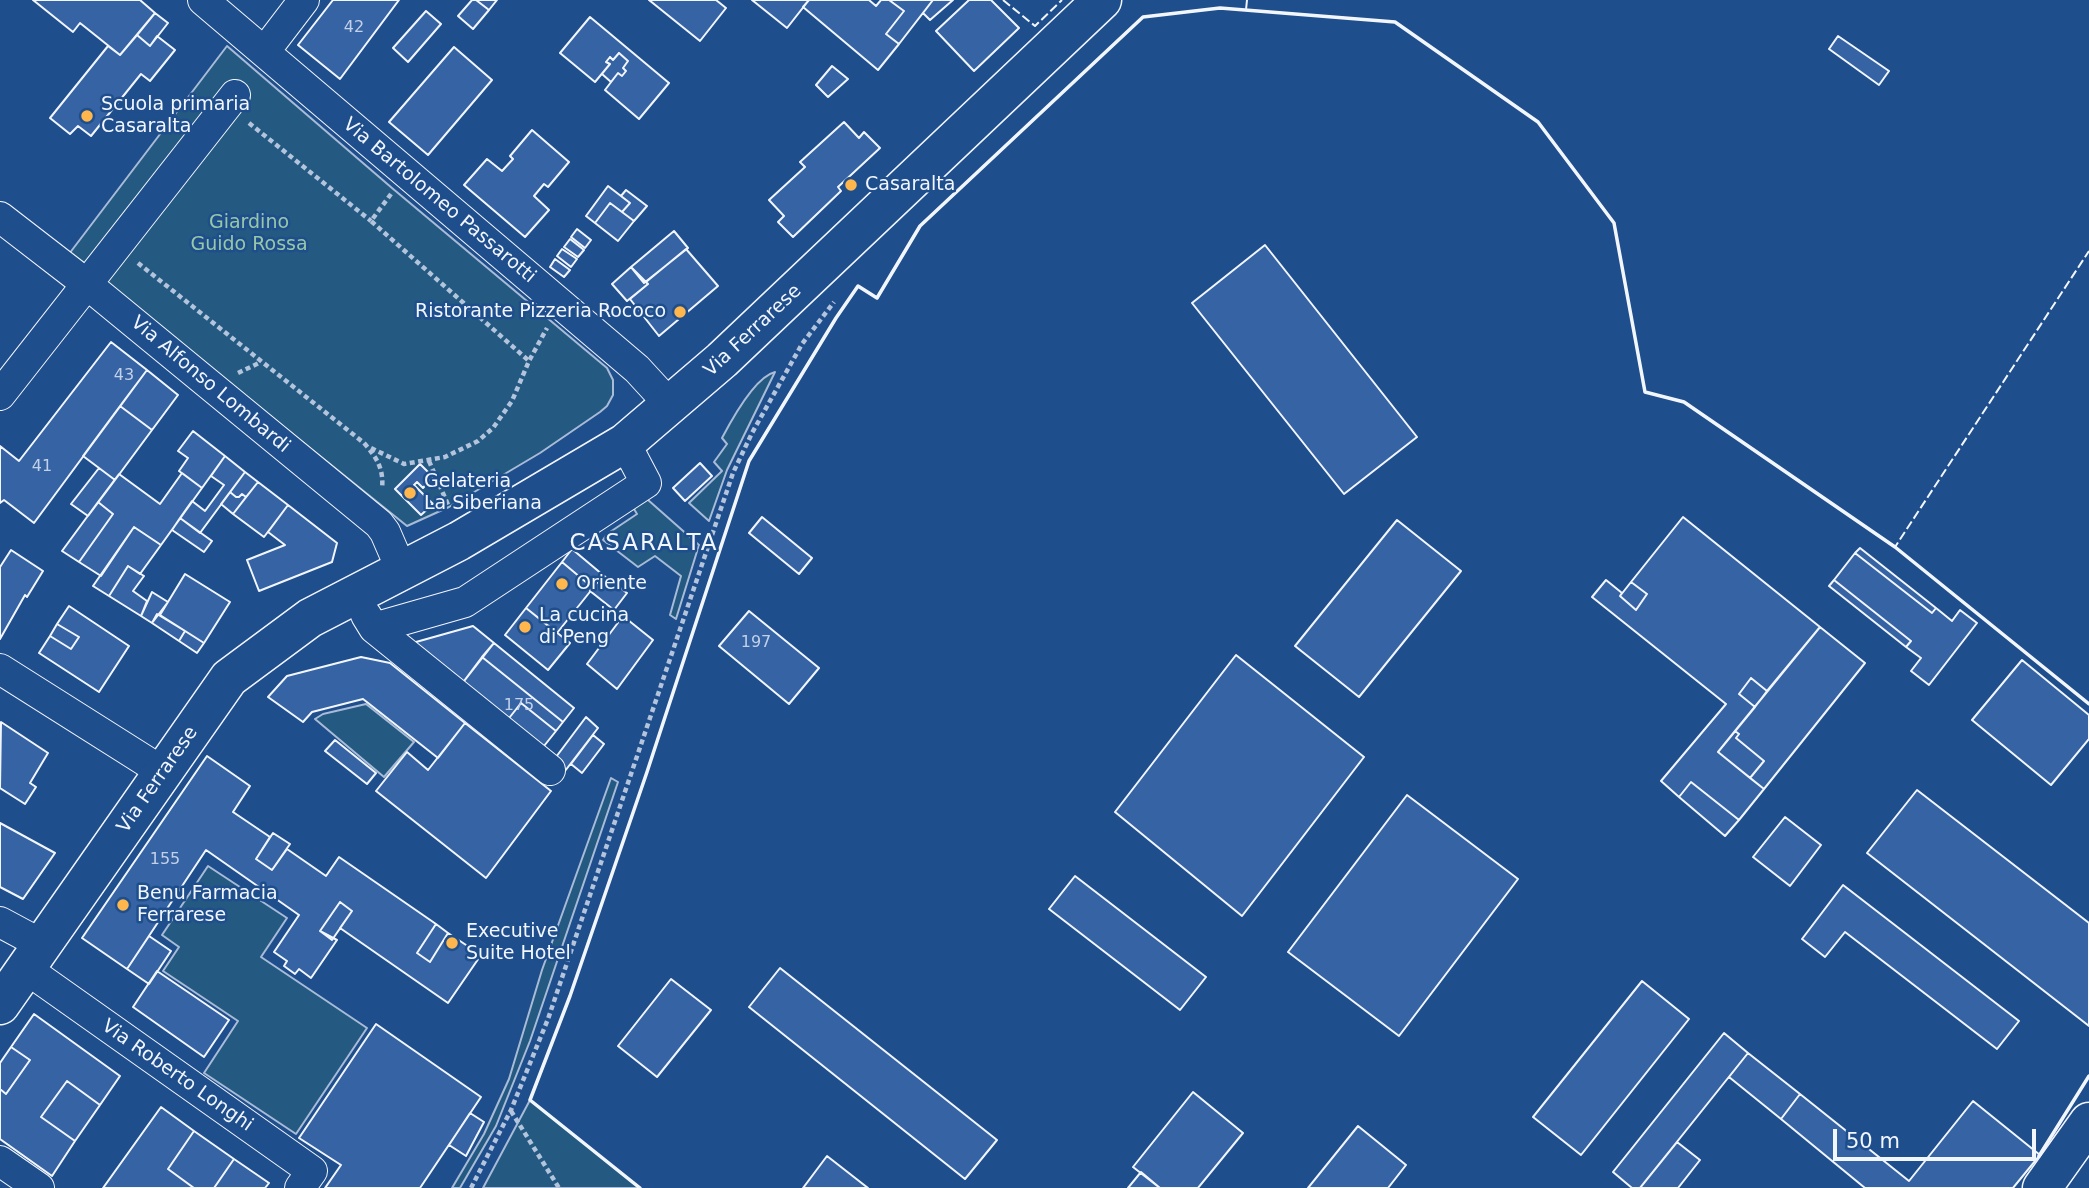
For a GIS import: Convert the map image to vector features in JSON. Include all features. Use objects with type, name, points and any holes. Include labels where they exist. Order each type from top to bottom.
[{"type":"main road","name":"Via Ferrarese","points":[[0,1005],[229,678],[310,618],[459,541],[625,443],[732,351],[1101,0]]},
{"type":"main road","points":[[2042,1188],[2089,1122]]},
{"type":"street","name":"Via Bartolomeo Passarotti","points":[[203,0],[637,369],[671,406]]},
{"type":"street","points":[[265,51],[304,0]]},
{"type":"street","points":[[0,395],[231,100]]},
{"type":"street","name":"Via Alfonso Lombardi","points":[[0,217],[88,285],[379,524],[386,532],[401,569]]},
{"type":"street","points":[[374,628],[464,602],[646,483],[625,443]]},
{"type":"street","points":[[354,594],[374,628],[550,770]]},
{"type":"street","points":[[0,669],[163,772]]},
{"type":"street","points":[[0,922],[33,956]]},
{"type":"street","name":"Via Roberto Longhi","points":[[33,956],[312,1171],[300,1188]]},
{"type":"street","points":[[0,1161],[39,1188]]},
{"type":"path","points":[[231,100],[528,361]]},
{"type":"path","points":[[371,221],[397,187]]},
{"type":"path","points":[[117,248],[364,443],[404,464],[429,461],[462,450],[493,428],[512,401],[528,361],[552,322]]},
{"type":"path","points":[[471,1188],[511,1110],[548,1019],[733,473],[752,433],[802,344],[827,310]]},
{"type":"path","points":[[235,376],[241,370],[262,362]]},
{"type":"path","points":[[364,443],[376,457],[382,470],[381,492]]},
{"type":"path","points":[[429,461],[449,507]]},
{"type":"path","points":[[511,1110],[559,1188]]},
{"type":"green space","name":"Giardino Guido Rossa","points":[[227,46],[607,368],[613,380],[613,395],[607,406],[540,453],[449,507],[407,526],[69,254]]},
{"type":"green space","points":[[775,372],[727,470],[709,521],[689,503],[722,471],[714,462],[727,444],[722,438],[738,410],[752,390],[767,375]]},
{"type":"green space","points":[[639,492],[699,545],[676,619],[670,615],[681,576],[655,556],[638,567],[603,540],[607,534],[637,514],[628,499]]},
{"type":"green space","points":[[366,704],[414,742],[384,777],[315,719],[323,714]]},
{"type":"green space","points":[[611,778],[618,782],[530,1041],[496,1126],[460,1188],[452,1188],[484,1134],[509,1079],[542,970]]},
{"type":"green space","points":[[208,866],[287,918],[261,957],[367,1028],[296,1134],[204,1073],[238,1021],[163,971],[179,947],[162,935]]},
{"type":"green space","points":[[530,1100],[640,1188],[483,1188]]},
{"type":"building","points":[[33,0],[140,0],[155,13],[120,55],[80,23],[73,32]]},
{"type":"building","points":[[333,0],[399,0],[340,79],[298,45]]},
{"type":"building","points":[[472,0],[489,10],[473,29],[458,16]]},
{"type":"building","points":[[476,0],[497,0],[489,10]]},
{"type":"building","points":[[649,0],[716,0],[726,8],[700,41]]},
{"type":"building","points":[[752,0],[809,0],[787,28]]},
{"type":"building","points":[[809,0],[869,0],[876,6],[881,0],[889,0],[904,11],[886,34],[899,44],[878,70],[803,7]]},
{"type":"building","points":[[889,0],[933,0],[899,44],[886,34],[904,11]]},
{"type":"building","points":[[933,0],[953,0],[930,20],[923,13]]},
{"type":"building","points":[[969,0],[991,0],[1019,28],[974,71],[936,31]]},
{"type":"building","points":[[426,11],[441,24],[408,62],[393,48]]},
{"type":"building","points":[[155,13],[168,23],[150,46],[137,35]]},
{"type":"building","points":[[590,17],[669,83],[639,119],[605,90],[618,73],[622,76],[626,71],[623,68],[628,61],[619,53],[613,60],[610,57],[606,62],[610,64],[595,82],[560,53]]},
{"type":"building","points":[[137,35],[150,46],[157,36],[175,50],[150,81],[141,74],[91,136],[78,126],[70,134],[50,118],[108,46],[120,55]]},
{"type":"building","points":[[1838,36],[1889,71],[1879,85],[1829,49]]},
{"type":"building","points":[[454,47],[492,80],[428,155],[389,122]]},
{"type":"building","points":[[619,53],[628,61],[623,68],[626,71],[622,76],[618,73],[611,82],[602,74],[610,64],[606,62],[610,57],[613,60]]},
{"type":"building","points":[[832,66],[848,79],[828,97],[816,85]]},
{"type":"building","points":[[844,122],[859,138],[864,132],[880,148],[838,187],[841,191],[793,237],[778,222],[784,216],[769,200],[805,167],[800,162]]},
{"type":"building","points":[[532,130],[569,162],[548,187],[544,184],[534,196],[549,210],[525,237],[464,185],[487,159],[502,171],[513,159],[510,156]]},
{"type":"building","points":[[608,186],[630,203],[622,212],[610,203],[595,223],[586,216]]},
{"type":"building","points":[[626,190],[647,206],[634,221],[622,212],[630,203],[621,196]]},
{"type":"building","points":[[610,203],[634,221],[618,241],[595,223]]},
{"type":"building","points":[[577,229],[591,240],[585,248],[571,237]]},
{"type":"building","points":[[674,231],[688,248],[644,283],[631,267]]},
{"type":"building","points":[[570,239],[584,250],[578,257],[564,247]]},
{"type":"building","points":[[1265,245],[1417,437],[1344,494],[1192,303]]},
{"type":"building","points":[[562,249],[577,259],[571,267],[557,256]]},
{"type":"building","points":[[686,249],[718,286],[659,336],[630,299]]},
{"type":"building","points":[[555,259],[570,270],[564,277],[550,267]]},
{"type":"building","points":[[631,267],[648,284],[627,301],[612,284]]},
{"type":"building","points":[[111,342],[147,370],[34,523],[4,500],[0,503],[0,446],[19,461]]},
{"type":"building","points":[[147,370],[178,395],[152,430],[120,406]]},
{"type":"building","points":[[120,406],[152,430],[115,480],[83,456]]},
{"type":"building","points":[[193,431],[225,456],[202,488],[179,471],[188,458],[178,451]]},
{"type":"building","points":[[225,456],[245,472],[200,533],[180,518],[192,501],[205,511],[224,485],[211,476]]},
{"type":"building","points":[[700,463],[712,476],[685,501],[673,488]]},
{"type":"building","points":[[420,464],[433,477],[423,488],[417,482],[414,485],[433,504],[421,515],[395,489]]},
{"type":"building","points":[[99,468],[115,480],[88,516],[71,504]]},
{"type":"building","points":[[245,472],[258,482],[246,497],[242,494],[236,497],[230,492]]},
{"type":"building","points":[[182,473],[202,488],[161,545],[134,527],[101,576],[79,562],[113,514],[98,502],[119,474],[160,504]]},
{"type":"building","points":[[258,482],[288,505],[264,537],[233,514]]},
{"type":"building","points":[[230,492],[236,497],[242,494],[246,497],[233,514],[221,504]]},
{"type":"building","points":[[98,502],[113,514],[79,562],[62,551]]},
{"type":"building","points":[[288,505],[337,543],[332,562],[259,591],[247,560],[285,545],[268,532]]},
{"type":"building","points":[[762,517],[812,558],[799,574],[749,533]]},
{"type":"building","points":[[1683,517],[1820,627],[1767,691],[1751,678],[1739,694],[1755,707],[1718,752],[1764,789],[1739,820],[1691,782],[1679,797],[1661,781],[1726,704],[1592,597],[1606,580],[1622,593],[1620,596],[1636,610],[1647,594],[1631,582]]},
{"type":"building","points":[[180,518],[212,541],[204,552],[172,530]]},
{"type":"building","points":[[1397,520],[1461,571],[1359,697],[1295,646]]},
{"type":"building","points":[[134,527],[161,545],[140,574],[128,566],[109,596],[93,586]]},
{"type":"building","points":[[1860,548],[1936,608],[1932,613],[1855,553]]},
{"type":"building","points":[[572,549],[603,575],[593,588],[562,562]]},
{"type":"building","points":[[11,550],[43,571],[27,597],[25,595],[0,639],[0,567]]},
{"type":"building","points":[[1855,553],[1932,613],[1936,608],[1952,621],[1960,610],[1977,623],[1929,685],[1911,671],[1921,658],[1906,647],[1911,641],[1834,580]]},
{"type":"building","points":[[562,562],[593,588],[557,633],[526,608]]},
{"type":"building","points":[[128,566],[144,576],[133,591],[147,601],[141,616],[109,596]]},
{"type":"building","points":[[185,574],[230,602],[204,643],[160,615]]},
{"type":"building","points":[[603,575],[627,593],[614,610],[590,591]]},
{"type":"building","points":[[1834,580],[1911,641],[1906,647],[1829,586]]},
{"type":"building","points":[[1631,582],[1647,594],[1636,610],[1620,596]]},
{"type":"building","points":[[152,592],[168,602],[152,623],[141,616]]},
{"type":"building","points":[[69,606],[129,646],[99,692],[39,653],[50,636],[71,649],[79,637],[57,624]]},
{"type":"building","points":[[526,608],[570,643],[548,670],[505,635]]},
{"type":"building","points":[[749,611],[819,668],[789,704],[719,646]]},
{"type":"building","points":[[157,614],[185,631],[179,641],[152,623]]},
{"type":"building","points":[[623,616],[653,640],[617,689],[587,664]]},
{"type":"building","points":[[57,624],[79,637],[71,649],[50,636]]},
{"type":"building","points":[[473,626],[494,643],[461,685],[416,648],[416,642]]},
{"type":"building","points":[[1820,627],[1865,663],[1764,789],[1750,778],[1764,761],[1736,738],[1739,734],[1735,731]]},
{"type":"building","points":[[185,631],[204,643],[197,653],[179,641]]},
{"type":"building","points":[[494,643],[574,708],[563,722],[482,657]]},
{"type":"building","points":[[1236,655],[1364,757],[1242,916],[1115,812]]},
{"type":"building","points":[[361,657],[390,663],[465,723],[438,758],[363,699],[312,712],[303,722],[268,697],[287,676]]},
{"type":"building","points":[[482,657],[563,722],[556,731],[521,703],[506,722],[461,685]]},
{"type":"building","points":[[2022,660],[2089,715],[2089,739],[2051,785],[1972,720]]},
{"type":"building","points":[[1751,678],[1767,691],[1755,707],[1739,694]]},
{"type":"building","points":[[521,703],[556,731],[540,751],[506,722]]},
{"type":"building","points":[[586,717],[598,728],[565,771],[553,761]]},
{"type":"building","points":[[1,722],[48,753],[30,783],[36,787],[25,804],[0,788]]},
{"type":"building","points":[[465,723],[551,791],[486,878],[376,791],[407,752],[428,770]]},
{"type":"building","points":[[1735,731],[1739,734],[1736,738],[1764,761],[1750,778],[1718,752]]},
{"type":"building","points":[[593,735],[604,744],[582,773],[571,764]]},
{"type":"building","points":[[335,740],[376,773],[367,784],[325,751]]},
{"type":"building","points":[[207,756],[250,786],[233,812],[270,837],[256,859],[272,870],[287,849],[326,876],[339,857],[436,924],[417,953],[430,962],[448,933],[481,955],[448,1003],[340,928],[352,911],[340,902],[320,931],[337,940],[311,978],[299,969],[295,974],[284,966],[287,961],[274,952],[299,915],[206,850],[127,969],[82,938]]},
{"type":"building","points":[[1691,782],[1739,820],[1725,836],[1679,797]]},
{"type":"building","points":[[1917,790],[2089,923],[2089,1026],[1867,853]]},
{"type":"building","points":[[1407,795],[1518,879],[1399,1036],[1288,952]]},
{"type":"building","points":[[1785,817],[1821,845],[1790,886],[1753,857]]},
{"type":"building","points":[[0,823],[55,853],[23,899],[0,887]]},
{"type":"building","points":[[273,833],[290,844],[272,870],[256,859]]},
{"type":"building","points":[[1075,876],[1206,977],[1180,1010],[1049,909]]},
{"type":"building","points":[[1843,885],[2019,1021],[1997,1049],[1845,932],[1825,957],[1802,939]]},
{"type":"building","points":[[340,902],[352,911],[332,940],[320,931]]},
{"type":"building","points":[[436,924],[448,933],[430,962],[417,953]]},
{"type":"building","points":[[149,936],[171,951],[149,984],[127,969]]},
{"type":"building","points":[[780,968],[997,1140],[965,1179],[749,1007]]},
{"type":"building","points":[[157,971],[229,1020],[204,1057],[133,1007]]},
{"type":"building","points":[[671,979],[711,1010],[657,1077],[618,1046]]},
{"type":"building","points":[[1642,981],[1689,1019],[1581,1155],[1533,1117]]},
{"type":"building","points":[[34,1014],[120,1076],[100,1105],[67,1081],[41,1117],[75,1141],[52,1176],[0,1139],[0,1089],[6,1094],[30,1060],[11,1047]]},
{"type":"building","points":[[376,1024],[481,1097],[420,1188],[325,1188],[341,1165],[299,1138]]},
{"type":"building","points":[[1724,1033],[1748,1053],[1640,1188],[1632,1188],[1613,1172]]},
{"type":"building","points":[[11,1047],[30,1060],[6,1094],[0,1089],[0,1063]]},
{"type":"building","points":[[1748,1053],[1800,1094],[1781,1119],[1729,1077]]},
{"type":"building","points":[[67,1081],[100,1105],[75,1141],[41,1117]]},
{"type":"building","points":[[1193,1092],[1243,1133],[1198,1188],[1160,1188],[1133,1167]]},
{"type":"building","points":[[1800,1094],[1909,1181],[1973,1101],[2040,1155],[2013,1188],[1865,1188],[1781,1119]]},
{"type":"building","points":[[161,1107],[194,1131],[168,1169],[194,1188],[103,1188]]},
{"type":"building","points":[[470,1113],[484,1122],[466,1156],[449,1145]]},
{"type":"building","points":[[1358,1126],[1406,1165],[1388,1188],[1308,1188]]},
{"type":"building","points":[[194,1131],[234,1159],[214,1188],[194,1188],[168,1169]]},
{"type":"building","points":[[1677,1142],[1700,1160],[1678,1188],[1640,1188]]},
{"type":"building","points":[[827,1156],[868,1188],[803,1188]]},
{"type":"building","points":[[234,1159],[269,1183],[265,1188],[214,1188]]},
{"type":"building","points":[[1141,1172],[1160,1188],[1128,1188]]},
{"type":"fence","points":[[1003,0],[1035,26],[1062,0]]},
{"type":"fence","points":[[1247,0],[1246,10],[1395,22],[1538,122],[1614,223],[1645,392],[1684,402],[1895,547],[2089,251]]},
{"type":"wall","points":[[640,1188],[530,1100],[570,996],[647,772],[749,461],[858,286],[877,298],[920,226],[1143,17],[1220,8],[1395,22],[1538,122],[1614,223],[1645,392],[1684,402],[1895,547],[2089,704]]},
{"type":"wall","points":[[2039,1156],[2089,1076]]},
{"type":"place","name":"Scuola primaria Casaralta","points":[[87,116]]},
{"type":"place","name":"Casaralta","points":[[851,185]]},
{"type":"place","name":"Ristorante Pizzeria Rococo","points":[[680,312]]},
{"type":"place","name":"Gelateria La Siberiana","points":[[410,493]]},
{"type":"place","name":"Oriente","points":[[562,584]]},
{"type":"place","name":"La cucina di Peng","points":[[525,627]]},
{"type":"place","name":"Benu Farmacia Ferrarese","points":[[123,905]]},
{"type":"place","name":"Executive Suite Hotel","points":[[452,943]]},
{"type":"district","name":"CASARALTA","points":[[644,544]]}]
